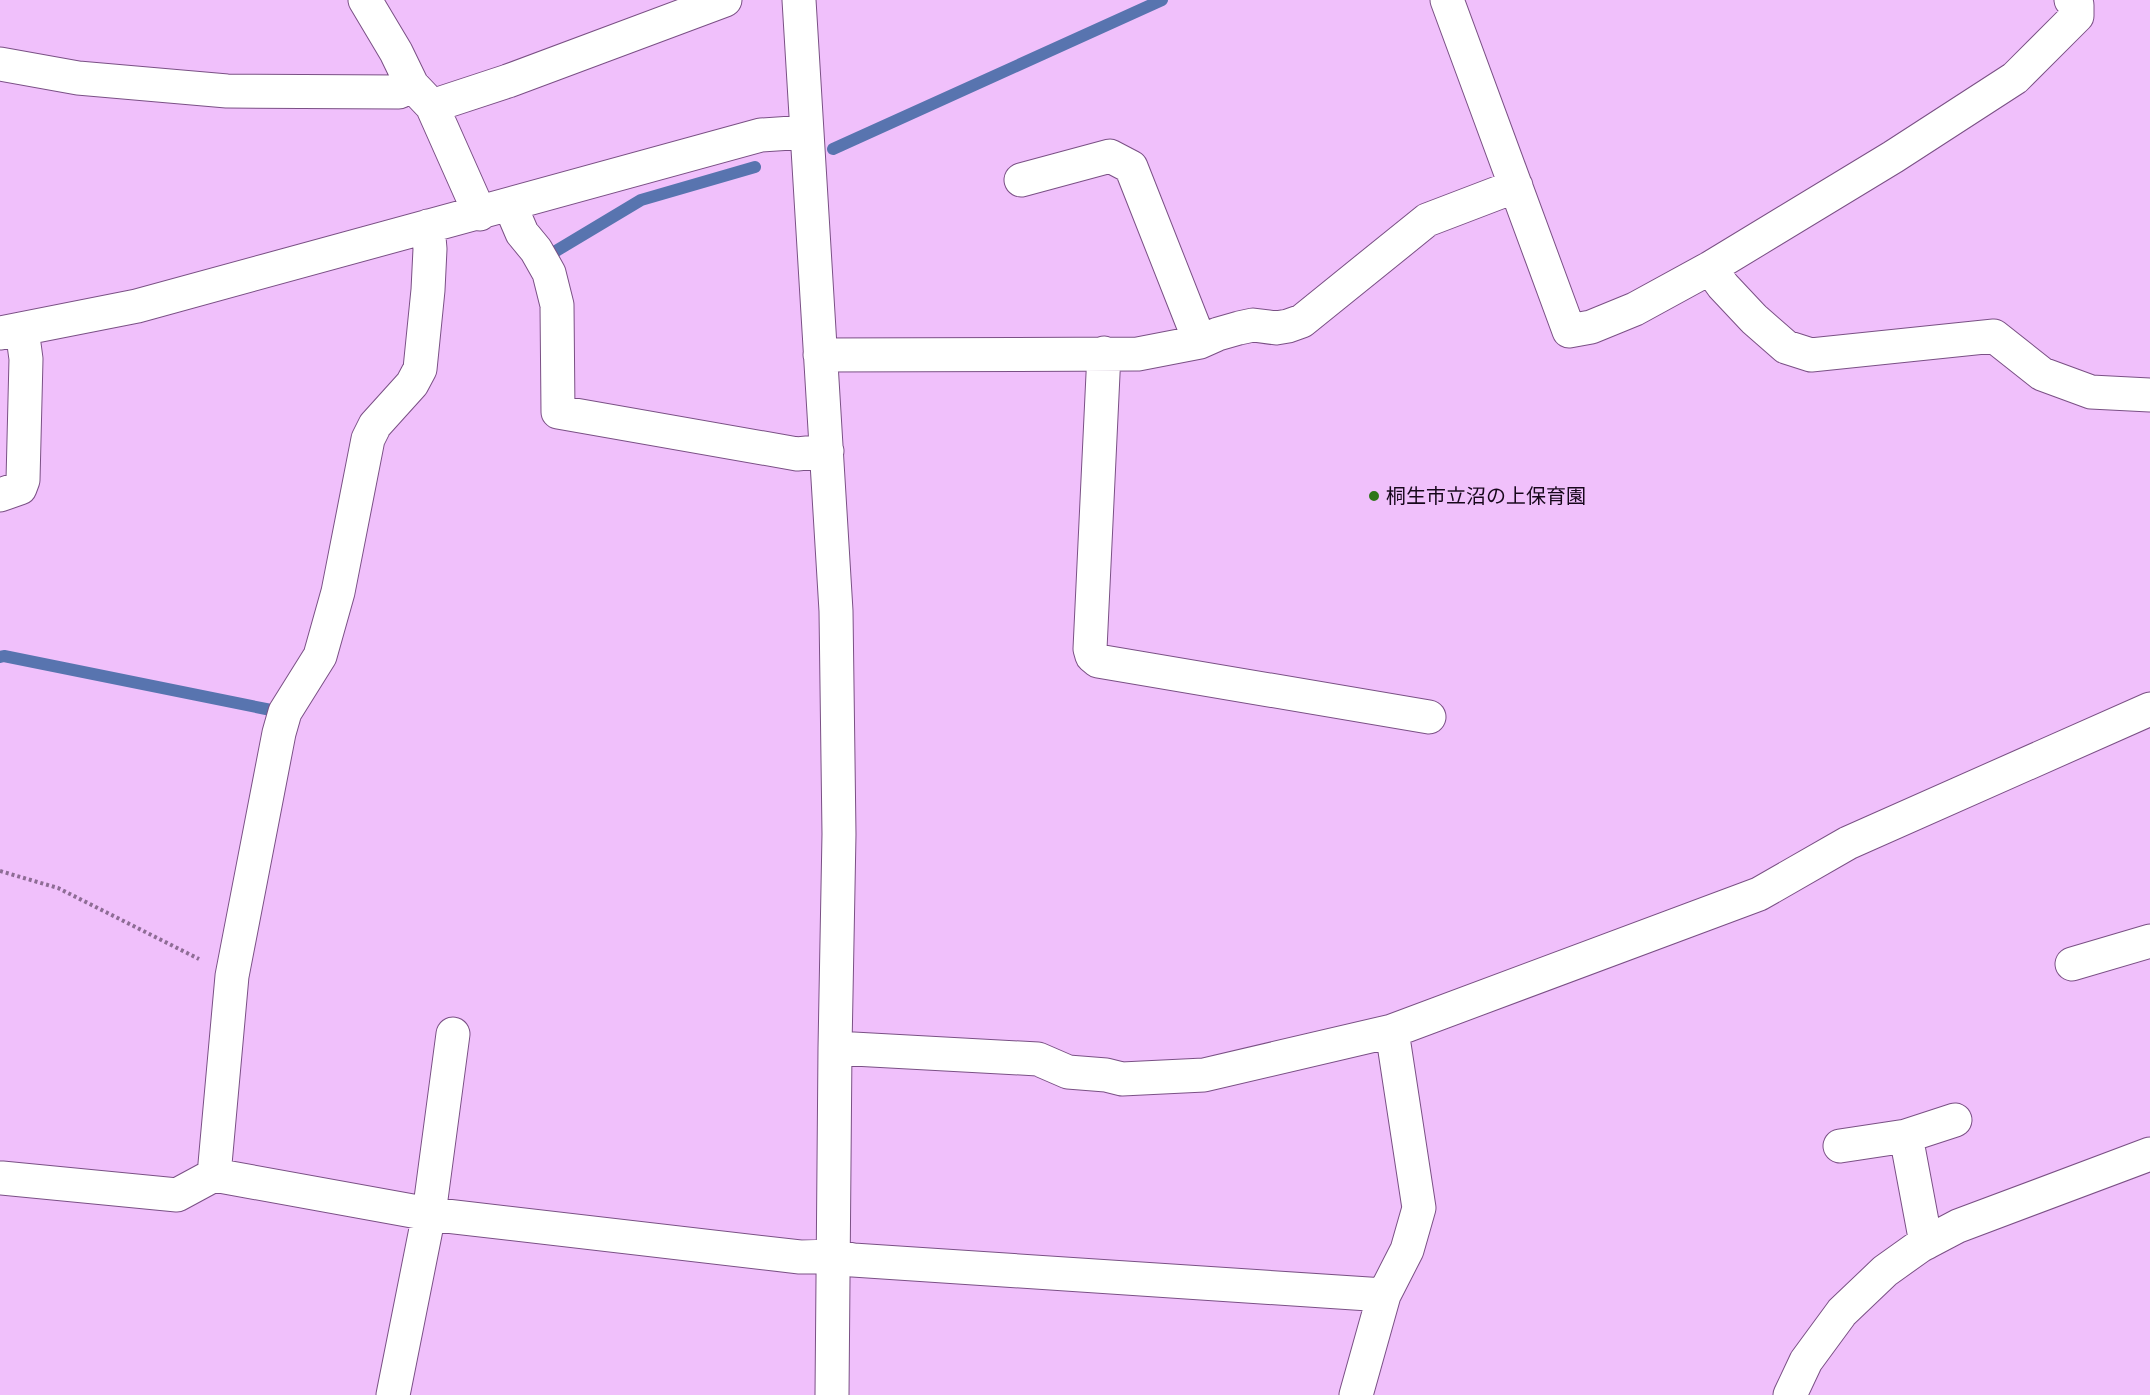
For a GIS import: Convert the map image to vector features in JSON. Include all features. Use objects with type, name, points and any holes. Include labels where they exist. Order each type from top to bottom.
[{"type":"street","points":[[365,0],[422,96],[495,209],[522,233],[536,250],[549,273],[557,305],[558,412],[797,454],[827,451]]},
{"type":"street","points":[[0,64],[78,78],[227,91],[399,92],[422,96],[508,81],[725,0]]},
{"type":"street","points":[[800,0],[836,611],[839,834],[832,1395]]},
{"type":"street","points":[[1447,0],[1569,331],[1591,327],[1635,309],[1710,268],[1893,157],[2015,78],[2077,16],[2077,5],[2071,0]]},
{"type":"street","points":[[0,495],[20,488],[23,480],[27,359],[11,331],[136,306],[761,135],[807,132]]},
{"type":"street","points":[[1021,180],[1110,156],[1131,167],[1200,342]]},
{"type":"street","points":[[820,356],[1138,354],[1200,342],[1218,334],[1253,325],[1288,326],[1302,321],[1427,220],[1516,186]]},
{"type":"street","points":[[214,1175],[232,976],[279,733],[285,712],[320,656],[338,592],[368,439],[375,425],[412,384],[420,369],[428,290],[430,249],[428,226]]},
{"type":"street","points":[[1710,268],[1754,319],[1786,347],[1811,355],[1994,336],[2042,374],[2091,392],[2150,395]]},
{"type":"street","points":[[1104,353],[1090,649],[1092,656],[1098,661],[1429,717]]},
{"type":"street","points":[[835,1048],[1038,1059],[1068,1072],[1106,1075],[1122,1079],[1204,1075],[1392,1031],[1759,894],[1848,843],[2150,709]]},
{"type":"street","points":[[2072,964],[2150,941]]},
{"type":"street","points":[[1356,1395],[1384,1295],[1407,1250],[1419,1208],[1392,1031]]},
{"type":"street","points":[[393,1395],[429,1215],[453,1034]]},
{"type":"street","points":[[1840,1146],[1905,1136],[1955,1120]]},
{"type":"street","points":[[1905,1136],[1926,1243]]},
{"type":"street","points":[[1790,1395],[1806,1361],[1842,1312],[1885,1271],[1926,1243],[1958,1226],[2150,1154]]},
{"type":"street","points":[[1,1180],[177,1195],[214,1175],[429,1215],[800,1257],[833,1256],[876,1262],[1384,1295]]},
{"type":"path","points":[[0,871],[58,888],[232,976]]},
{"type":"waterway","points":[[833,149],[1162,0]]},
{"type":"waterway","points":[[551,254],[641,200],[755,167]]},
{"type":"waterway","points":[[0,657],[271,710]]},
{"type":"place","name":"桐生市立沼の上保育園","points":[[1374,496]]}]
